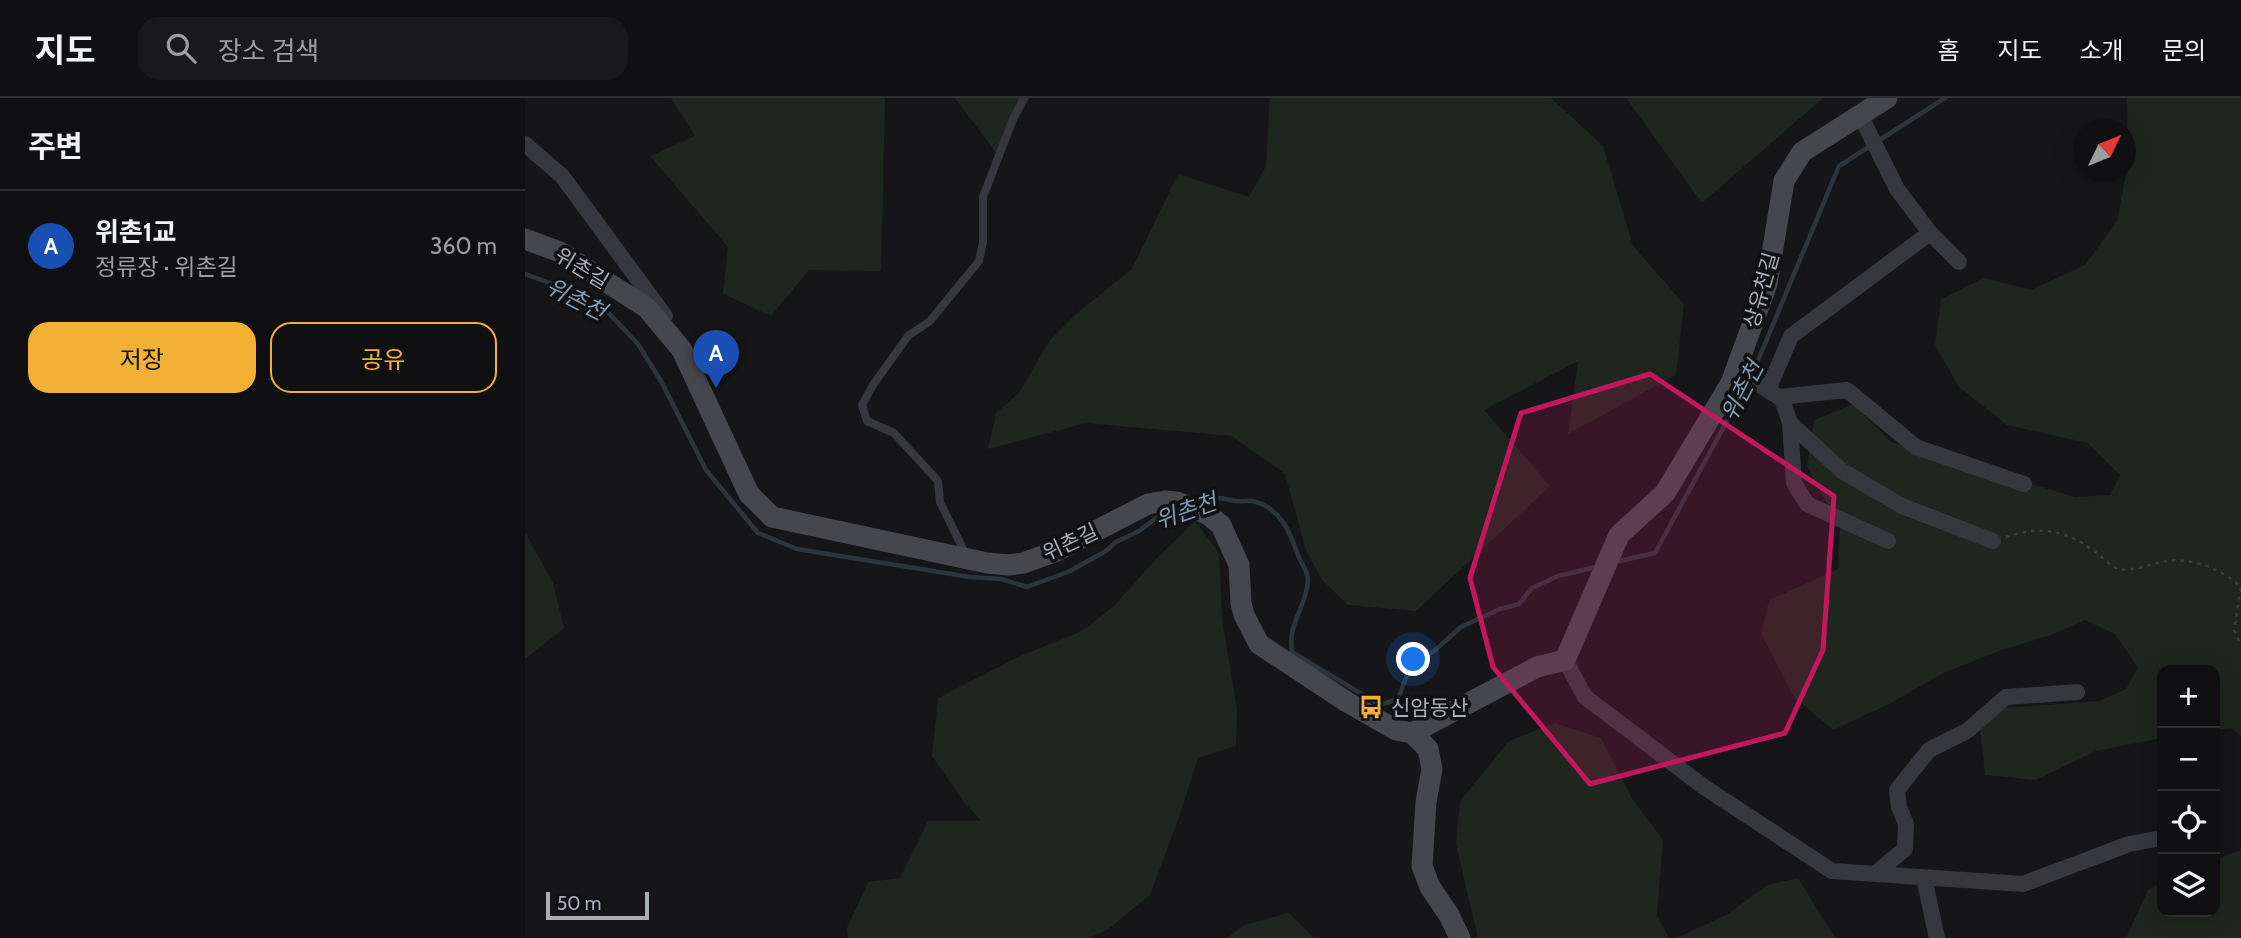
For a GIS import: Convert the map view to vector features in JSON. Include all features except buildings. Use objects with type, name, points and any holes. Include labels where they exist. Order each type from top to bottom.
[{"type":"street","name":"상유천길","points":[[1565,660],[1619,535],[1665,493],[1739,371],[1767,284],[1784,181],[1802,152],[1887,98]]},
{"type":"street","points":[[1860,115],[1897,189],[1930,233],[1959,262]]},
{"type":"street","points":[[525,144],[562,176],[666,317],[670,336]]},
{"type":"street","points":[[1768,390],[1791,337],[1930,233]]},
{"type":"street","name":"위촌길","points":[[525,239],[560,252],[647,308],[682,350],[749,494],[772,517],[1009,565],[1057,551],[1148,504],[1165,500],[1204,512],[1221,525],[1239,565],[1244,615],[1259,644],[1347,702],[1397,730],[1412,733]]},
{"type":"street","points":[[1739,371],[1782,399],[1790,423],[1794,483],[1807,504],[1888,541]]},
{"type":"street","points":[[1768,390],[1847,390],[1916,447],[2024,484]]},
{"type":"street","points":[[1790,423],[1842,471],[1902,506],[1993,541]]},
{"type":"street","points":[[1460,938],[1449,915],[1430,887],[1422,866],[1426,802],[1432,769],[1428,749],[1412,733],[1537,667],[1565,660],[1585,697],[1704,787],[1832,871],[2023,884],[2129,844],[2157,839]]},
{"type":"street","points":[[1876,873],[1905,849],[1906,824],[1899,807],[1898,790],[1929,750],[1967,731],[2006,697],[2077,692]]},
{"type":"street","points":[[1924,878],[1937,938]]},
{"type":"lane","points":[[968,558],[940,502],[938,481],[894,433],[867,421],[862,405],[908,336],[930,321],[979,261],[983,243],[983,197],[1013,119],[1024,98]]},
{"type":"path","points":[[1993,541],[2030,530],[2054,532],[2066,534],[2083,543],[2117,569],[2170,560],[2201,565],[2235,581],[2241,588],[2234,630],[2241,645]]},
{"type":"highlighted area","points":[[1650,374],[1834,496],[1823,650],[1785,733],[1590,784],[1493,667],[1470,578],[1521,413]]},
{"type":"shaded area","points":[[671,98],[885,98],[881,271],[809,270],[771,316],[723,294],[728,247],[650,156],[695,136]]},
{"type":"shaded area","points":[[955,98],[1030,98],[998,155]]},
{"type":"shaded area","points":[[1270,98],[1551,98],[1603,146],[1633,246],[1684,304],[1676,375],[1568,434],[1578,361],[1484,410],[1550,486],[1416,611],[1348,605],[1322,580],[1306,550],[1285,474],[1232,436],[1086,423],[988,449],[996,413],[1019,393],[1050,340],[1077,313],[1132,269],[1178,174],[1249,197],[1266,166]]},
{"type":"shaded area","points":[[1626,98],[1823,98],[1702,203]]},
{"type":"shaded area","points":[[2127,98],[2241,98],[2241,736],[2231,728],[2220,729],[2220,665],[2157,665],[2157,739],[2096,751],[2036,780],[1985,775],[1980,726],[2004,708],[2099,701],[2126,689],[2138,668],[2115,634],[2085,620],[2051,635],[2002,650],[1943,673],[1889,704],[1833,730],[1794,697],[1761,634],[1769,600],[1838,569],[1840,528],[1807,467],[1814,420],[1853,404],[1891,442],[2075,497],[2110,495],[2120,475],[2088,443],[2007,425],[1959,387],[1935,345],[1941,299],[1984,278],[2031,290],[2085,265],[2117,221],[2125,182],[2136,182],[2136,119],[2127,119]]},
{"type":"shaded area","points":[[1195,521],[1219,553],[1222,618],[1237,709],[1236,746],[1198,758],[1150,895],[1107,930],[1088,938],[848,938],[847,928],[868,882],[900,878],[928,821],[981,821],[964,802],[932,756],[938,698],[1020,656],[1082,631],[1114,606]]},
{"type":"shaded area","points":[[525,532],[553,583],[564,628],[525,659]]},
{"type":"shaded area","points":[[1555,723],[1601,738],[1631,797],[1663,840],[1657,915],[1669,938],[1478,938],[1456,844],[1460,801],[1509,741]]},
{"type":"shaded area","points":[[2241,850],[2241,938],[2126,938],[2148,890],[2157,886],[2157,917],[2220,917],[2220,857]]},
{"type":"shaded area","points":[[1798,878],[1835,938],[1676,938],[1728,914],[1767,885]]},
{"type":"shaded area","points":[[1289,913],[1314,938],[1227,938],[1244,925]]},
{"type":"waterway","name":"위촌천","points":[[1615,562],[1655,553],[1752,375],[1839,166],[1945,98]]},
{"type":"waterway","name":"위촌천","points":[[525,274],[569,290],[604,308],[638,344],[662,383],[706,470],[758,533],[797,549],[970,577],[1001,579],[1027,587],[1070,571],[1139,531],[1159,516],[1175,511]]},
{"type":"waterway","name":"위촌천","points":[[1200,503],[1218,498],[1252,501],[1270,508],[1276,514],[1287,529],[1308,577],[1307,589],[1292,632],[1292,652],[1380,705],[1398,699],[1410,667],[1434,651],[1461,627],[1500,609],[1519,604],[1532,588],[1558,576],[1600,566]]},
{"type":"place","name":"위촌1교","points":[[716,388]]},
{"type":"place","name":"신암동산","points":[[1371,707]]}]
